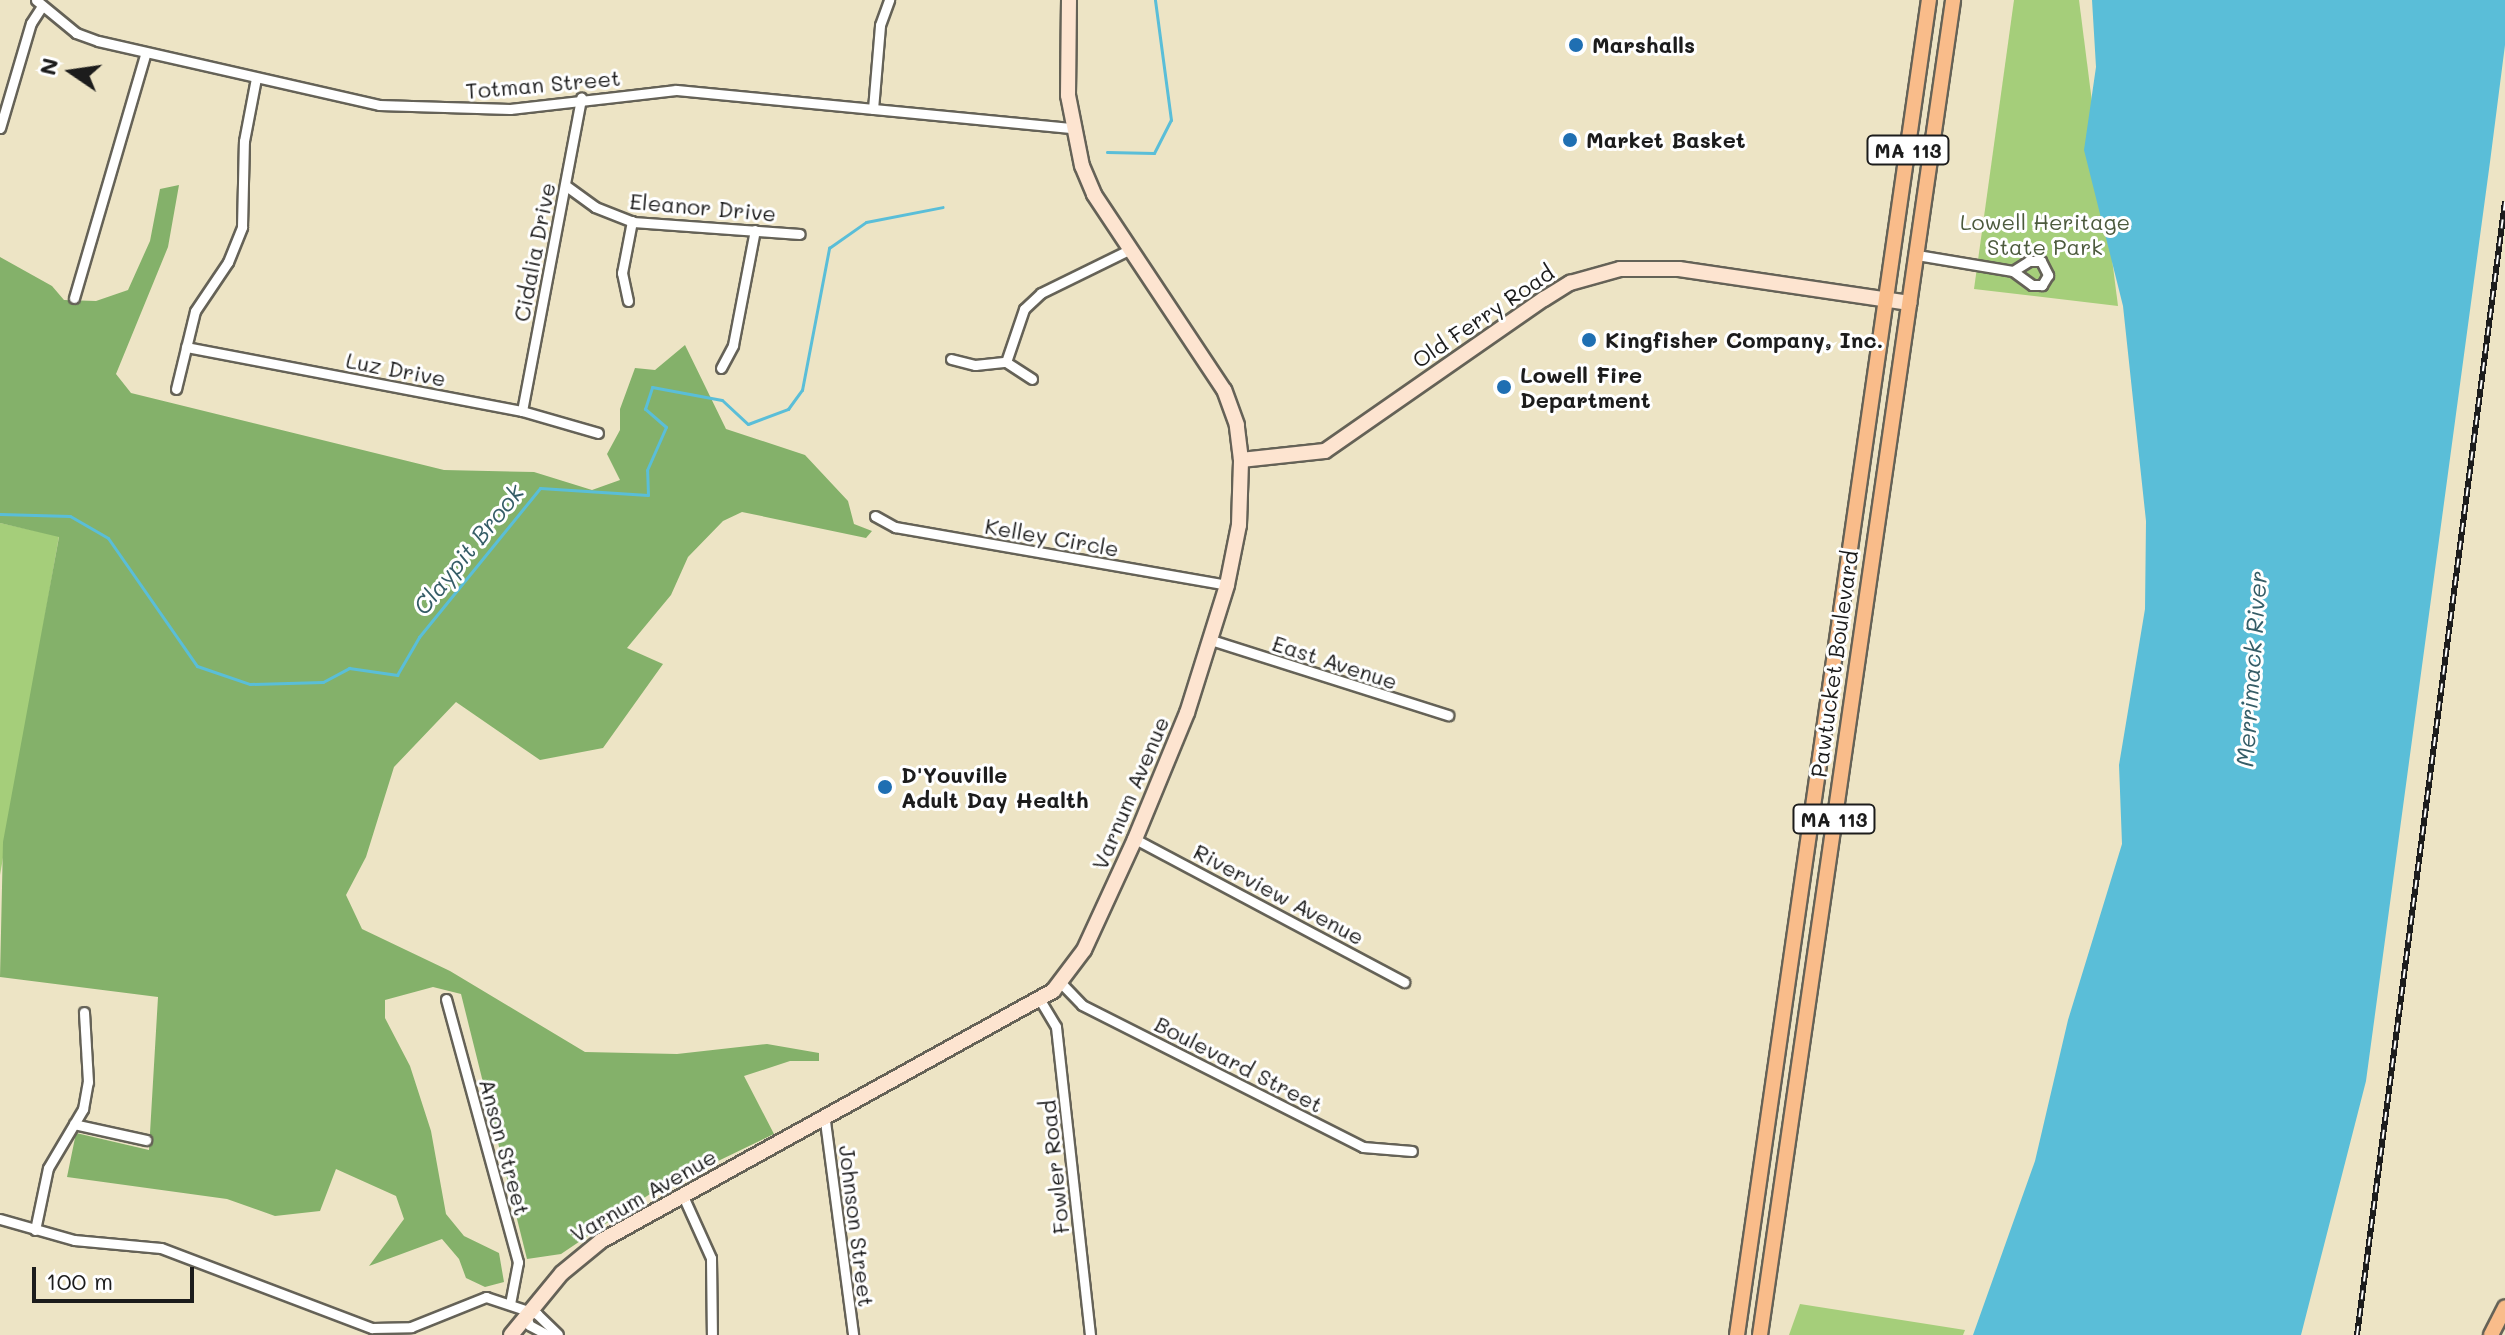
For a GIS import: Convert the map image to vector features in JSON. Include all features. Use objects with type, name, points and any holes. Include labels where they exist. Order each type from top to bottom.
[{"type":"main road","name":"Varnum Avenue","points":[[511,1335],[526,1314],[587,1251],[1040,1000],[1061,983],[1084,950],[1135,839],[1211,640],[1227,585],[1239,525],[1241,460],[1237,425],[1224,390],[1087,180],[1071,128],[1069,0]]},
{"type":"main road","name":"Pawtucket Boulevard","points":[[1737,1335],[1929,0]]},
{"type":"main road","name":"Pawtucket Boulevard","points":[[1760,1335],[1953,0]]},
{"type":"main road","name":"Old Ferry Road","points":[[1241,460],[1325,451],[1544,299],[1570,283],[1620,269],[1679,269],[1910,303]]},
{"type":"main road","points":[[2491,1335],[2505,1307]]},
{"type":"street","points":[[873,109],[880,25],[889,0]]},
{"type":"street","points":[[0,128],[39,3]]},
{"type":"street","name":"Totman Street","points":[[39,3],[76,33],[145,55],[415,107],[510,109],[581,98],[676,90],[1071,128]]},
{"type":"street","points":[[74,298],[145,55]]},
{"type":"street","points":[[176,389],[198,304],[228,262],[242,227],[244,141],[256,78]]},
{"type":"street","name":"Cidalia Drive","points":[[522,411],[581,98]]},
{"type":"street","name":"Eleanor Drive","points":[[565,185],[595,207],[632,221],[800,234]]},
{"type":"street","points":[[628,301],[622,273],[632,221]]},
{"type":"street","points":[[721,368],[733,345],[755,230]]},
{"type":"street","points":[[1006,362],[1024,309],[1041,293],[1131,249]]},
{"type":"street","points":[[1917,255],[2013,271]]},
{"type":"street","name":"Luz Drive","points":[[186,347],[522,411],[598,433]]},
{"type":"street","points":[[951,359],[975,365],[1006,362],[1032,379]]},
{"type":"street","name":"Kelley Circle","points":[[875,516],[895,527],[1227,585]]},
{"type":"street","name":"East Avenue","points":[[1211,640],[1448,715]]},
{"type":"street","name":"Riverview Avenue","points":[[1135,839],[1404,982]]},
{"type":"street","name":"Boulevard Street","points":[[1061,983],[1082,1005],[1363,1147],[1412,1151]]},
{"type":"street","name":"Anson Street","points":[[446,999],[518,1262],[510,1304]]},
{"type":"street","name":"Fowler Road","points":[[1040,1000],[1056,1027],[1090,1335]]},
{"type":"street","points":[[35,1230],[48,1168],[74,1124],[88,1082],[84,1012]]},
{"type":"street","name":"Johnson Street","points":[[825,1121],[853,1335]]},
{"type":"street","points":[[74,1124],[146,1140]]},
{"type":"street","points":[[683,1196],[711,1258],[712,1335]]},
{"type":"street","points":[[0,1219],[74,1240],[135,1242],[161,1248],[372,1328],[411,1327],[474,1297],[510,1304],[526,1314],[537,1314],[555,1335]]},
{"type":"green space","name":"Lowell Heritage State Park","points":[[2014,0],[2079,0],[2118,306],[1974,289]]},
{"type":"green space","points":[[179,185],[168,247],[116,374],[131,393],[444,470],[534,472],[592,490],[620,480],[607,454],[620,430],[620,409],[635,368],[655,370],[685,345],[726,429],[805,455],[848,501],[854,524],[872,531],[866,538],[742,512],[723,521],[688,557],[671,595],[627,648],[663,664],[603,748],[540,760],[456,702],[394,767],[366,857],[346,895],[362,929],[450,971],[585,1052],[677,1054],[767,1044],[819,1053],[819,1061],[790,1061],[744,1076],[774,1134],[650,1194],[561,1254],[527,1259],[461,994],[433,987],[385,1000],[385,1018],[410,1066],[431,1131],[446,1214],[464,1236],[499,1253],[504,1282],[485,1287],[466,1278],[459,1259],[442,1239],[369,1266],[404,1219],[396,1196],[336,1169],[320,1211],[275,1216],[227,1199],[67,1177],[76,1133],[149,1150],[158,997],[0,977],[3,842],[59,537],[0,523],[0,257],[52,286],[64,300],[96,301],[128,290],[150,241],[160,189]]},
{"type":"green space","points":[[0,523],[59,536],[0,875]]},
{"type":"green space","points":[[1800,1304],[1965,1330],[1963,1335],[1789,1335]]},
{"type":"water","name":"Merrimack River","points":[[2092,0],[2505,0],[2505,45],[2490,162],[2366,1081],[2301,1335],[1973,1335],[2035,1161],[2068,1020],[2122,844],[2119,765],[2145,609],[2146,521],[2123,306],[2084,150],[2096,67]]},
{"type":"waterway","name":"Claypit Brook","points":[[1107,152],[1154,153],[1171,120],[1155,0]]},
{"type":"waterway","name":"Claypit Brook","points":[[0,514],[70,516],[108,538],[197,666],[250,684],[323,682],[349,668],[397,675],[419,637],[540,488],[648,495],[647,470],[666,427],[645,409],[652,387],[722,400],[748,424],[788,409],[802,390],[829,248],[866,222],[943,207]]},
{"type":"railway","points":[[2357,1335],[2505,202]]},
{"type":"place","name":"Marshalls","points":[[1576,45]]},
{"type":"place","name":"Market Basket","points":[[1570,140]]},
{"type":"place","name":"Kingfisher Company, Inc.","points":[[1589,340]]},
{"type":"place","name":"Lowell Fire Department","points":[[1504,387]]},
{"type":"place","name":"D'Youville Adult Day Health","points":[[885,787]]}]
